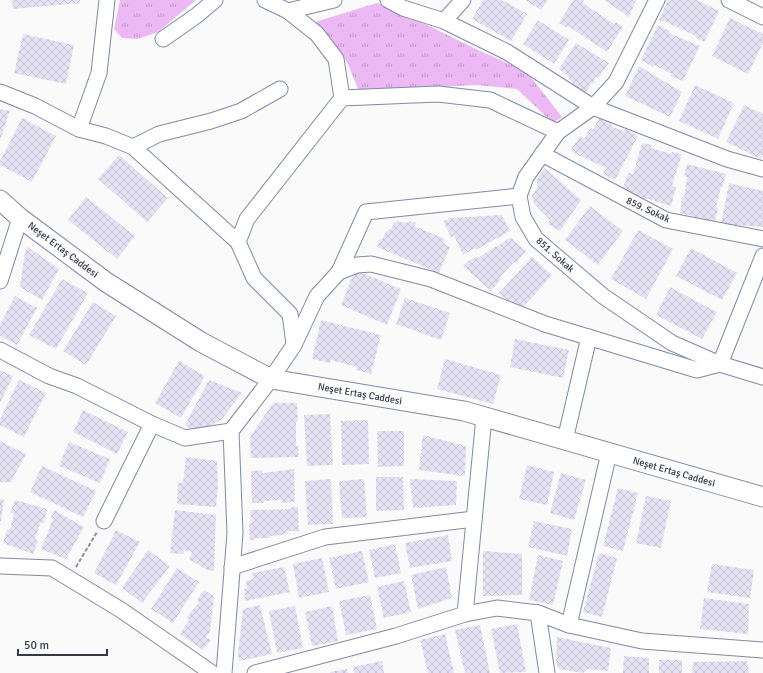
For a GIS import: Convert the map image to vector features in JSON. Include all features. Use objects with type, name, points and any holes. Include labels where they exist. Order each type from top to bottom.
[{"type":"main road","name":"Neşet Ertaş Caddesi","points":[[0,200],[20,218],[106,282],[201,342],[271,379],[464,411],[763,497]]},
{"type":"street","points":[[79,129],[99,73],[107,0]]},
{"type":"street","points":[[163,39],[196,16],[215,0]]},
{"type":"street","points":[[238,242],[247,219],[342,98],[336,59],[317,34],[288,11],[265,0]]},
{"type":"street","points":[[288,11],[334,0]]},
{"type":"street","points":[[388,0],[403,8],[444,21],[508,52],[593,108],[727,159],[763,168]]},
{"type":"street","points":[[444,21],[463,0]]},
{"type":"street","points":[[224,673],[235,533],[231,431],[271,379],[294,345],[317,296],[339,272],[366,212],[519,196],[526,177],[558,132],[593,108],[616,82],[657,0]]},
{"type":"street","points":[[729,0],[763,17]]},
{"type":"street","points":[[132,147],[160,134],[211,121],[241,111],[280,89]]},
{"type":"street","points":[[0,92],[35,106],[79,129],[106,136],[132,147],[238,242],[254,278],[290,314],[294,345]]},
{"type":"street","points":[[342,98],[438,94],[490,100],[558,132]]},
{"type":"street","name":"859. Sokak","points":[[542,154],[666,220],[763,239]]},
{"type":"street","name":"851. Sokak","points":[[519,196],[523,217],[536,239],[603,296],[672,343],[720,364],[763,377]]},
{"type":"street","points":[[0,281],[20,218]]},
{"type":"street","points":[[339,272],[358,265],[371,264],[431,279],[545,324],[697,370],[720,364],[763,256]]},
{"type":"street","points":[[565,440],[589,337]]},
{"type":"street","points":[[0,350],[49,376],[77,386],[152,424],[185,438],[231,431]]},
{"type":"street","points":[[464,614],[484,417]]},
{"type":"street","points":[[104,521],[152,424]]},
{"type":"street","points":[[569,625],[610,453]]},
{"type":"street","points":[[232,567],[325,537],[474,519]]},
{"type":"street","points":[[0,566],[52,568],[121,610],[212,673]]},
{"type":"street","points":[[255,673],[396,636],[464,614],[497,608],[538,613],[569,625],[642,641],[763,650]]},
{"type":"street","points":[[538,613],[547,673]]},
{"type":"path","points":[[69,578],[104,521]]},
{"type":"green space","points":[[120,0],[196,0],[158,32],[138,39],[122,38],[114,29]]},
{"type":"green space","points":[[377,3],[395,9],[478,50],[527,72],[562,117],[553,123],[517,89],[476,85],[375,90],[358,89],[348,64],[331,38],[315,22]]},
{"type":"building","points":[[12,0],[80,0],[80,3],[13,9]]},
{"type":"building","points":[[483,0],[502,0],[527,14],[511,41],[472,19]]},
{"type":"building","points":[[525,0],[548,0],[541,10]]},
{"type":"building","points":[[573,0],[583,0],[583,3],[614,24],[616,22],[623,27],[607,52],[568,26],[567,28],[559,23]]},
{"type":"building","points":[[604,0],[636,0],[629,17]]},
{"type":"building","points":[[668,0],[697,0],[719,11],[704,42],[696,38],[696,36],[659,20]]},
{"type":"building","points":[[730,18],[763,34],[763,43],[748,74],[712,56]]},
{"type":"building","points":[[538,20],[569,40],[554,64],[523,44]]},
{"type":"building","points":[[658,25],[670,31],[669,33],[700,46],[683,81],[670,76],[672,74],[654,65],[653,67],[641,60]]},
{"type":"building","points":[[23,34],[74,45],[66,84],[14,73]]},
{"type":"building","points":[[576,43],[609,63],[584,93],[576,89],[572,83],[573,82],[568,79],[569,77],[559,69]]},
{"type":"building","points":[[639,66],[682,92],[670,117],[625,96]]},
{"type":"building","points":[[695,85],[734,103],[718,139],[679,121]]},
{"type":"building","points":[[744,105],[763,114],[763,155],[761,159],[726,142]]},
{"type":"building","points":[[0,109],[10,111],[0,140]]},
{"type":"building","points":[[600,117],[611,123],[612,127],[624,131],[625,129],[638,136],[615,180],[603,174],[606,168],[574,153],[571,150],[580,136],[584,139],[590,128],[593,129]]},
{"type":"building","points":[[22,118],[56,136],[32,182],[0,165],[0,161]]},
{"type":"building","points":[[642,143],[652,145],[651,148],[671,154],[672,152],[682,154],[672,186],[676,187],[671,206],[622,191],[628,173],[633,174]]},
{"type":"building","points":[[119,155],[168,198],[147,222],[98,179]]},
{"type":"building","points":[[687,164],[726,174],[716,207],[718,208],[715,222],[680,213],[687,177],[684,176]]},
{"type":"building","points":[[545,168],[581,200],[560,231],[548,224],[549,220],[534,204],[532,196],[538,186],[536,180]]},
{"type":"building","points":[[729,183],[763,191],[763,227],[721,224]]},
{"type":"building","points":[[86,197],[135,236],[117,259],[68,220]]},
{"type":"building","points":[[590,206],[623,231],[598,265],[565,240]]},
{"type":"building","points":[[502,215],[510,231],[476,250],[475,248],[463,255],[454,236],[451,237],[443,221],[451,218]]},
{"type":"building","points":[[398,221],[409,223],[409,221],[416,223],[414,226],[445,239],[443,243],[450,247],[439,273],[377,247],[380,239],[382,239],[386,232],[390,229],[391,230],[393,223]]},
{"type":"building","points":[[638,230],[673,249],[646,299],[611,279]]},
{"type":"building","points":[[511,238],[526,251],[516,263],[514,262],[500,277],[501,279],[491,291],[463,266],[468,261],[477,257],[478,258],[496,246],[497,247],[507,239]]},
{"type":"building","points":[[28,247],[59,269],[42,300],[20,287],[25,252]]},
{"type":"building","points":[[691,248],[737,273],[722,300],[676,276]]},
{"type":"building","points":[[532,257],[552,275],[522,309],[516,304],[514,305],[510,301],[509,302],[499,293]]},
{"type":"building","points":[[355,270],[401,289],[387,325],[341,305]]},
{"type":"building","points":[[62,279],[88,293],[56,349],[29,335]]},
{"type":"building","points":[[670,287],[717,312],[702,339],[656,315]]},
{"type":"building","points":[[15,296],[37,308],[17,345],[0,336],[0,325]]},
{"type":"building","points":[[405,298],[450,313],[441,340],[396,324]]},
{"type":"building","points":[[93,302],[116,316],[86,365],[63,351]]},
{"type":"building","points":[[321,320],[381,335],[371,374],[356,370],[357,367],[331,360],[330,363],[312,359]]},
{"type":"building","points":[[515,339],[569,350],[563,378],[510,367]]},
{"type":"building","points":[[445,359],[501,375],[493,404],[437,389]]},
{"type":"building","points":[[179,361],[205,376],[181,418],[155,403]]},
{"type":"building","points":[[0,370],[13,376],[0,403]]},
{"type":"building","points":[[19,380],[46,393],[24,437],[0,425],[0,419]]},
{"type":"building","points":[[209,380],[242,393],[222,419],[207,429],[194,431],[185,425]]},
{"type":"building","points":[[273,403],[297,403],[298,421],[296,422],[296,446],[298,446],[299,457],[251,458],[250,437]]},
{"type":"building","points":[[83,410],[128,432],[117,454],[73,432]]},
{"type":"building","points":[[330,414],[333,465],[307,466],[304,415]]},
{"type":"building","points":[[368,420],[369,464],[342,465],[341,421]]},
{"type":"building","points":[[377,431],[404,431],[404,466],[378,467]]},
{"type":"building","points":[[423,435],[466,446],[465,476],[419,470]]},
{"type":"building","points":[[0,441],[26,454],[11,482],[0,482]]},
{"type":"building","points":[[69,442],[110,459],[100,483],[59,466]]},
{"type":"building","points":[[186,457],[217,461],[218,486],[216,507],[177,504],[178,483],[183,483]]},
{"type":"building","points":[[527,465],[554,472],[547,505],[519,499]]},
{"type":"building","points":[[42,466],[96,491],[83,517],[30,492]]},
{"type":"building","points":[[294,469],[295,502],[282,503],[282,500],[252,503],[251,471],[262,470],[263,473]]},
{"type":"building","points":[[561,473],[586,480],[574,520],[550,513]]},
{"type":"building","points":[[376,477],[403,477],[404,510],[376,511]]},
{"type":"building","points":[[331,479],[333,524],[308,525],[305,481]]},
{"type":"building","points":[[364,479],[367,517],[342,518],[339,481]]},
{"type":"building","points":[[410,479],[457,481],[456,505],[413,508]]},
{"type":"building","points":[[618,488],[638,493],[623,551],[603,546]]},
{"type":"building","points":[[646,496],[671,501],[661,548],[636,543]]},
{"type":"building","points":[[0,499],[4,500],[1,521],[0,521]]},
{"type":"building","points":[[15,500],[47,509],[44,523],[41,522],[35,539],[38,541],[33,554],[3,543],[7,529],[10,530],[14,513],[10,513]]},
{"type":"building","points":[[291,507],[298,507],[299,531],[288,531],[288,534],[284,533],[284,535],[270,536],[270,538],[254,538],[254,540],[250,540],[249,524],[252,523],[250,510],[292,509]]},
{"type":"building","points":[[54,510],[84,527],[66,559],[41,549],[53,519],[51,518]]},
{"type":"building","points":[[175,510],[216,515],[214,571],[207,570],[189,559],[192,552],[184,550],[183,554],[170,553]]},
{"type":"building","points":[[534,521],[572,529],[567,556],[528,547]]},
{"type":"building","points":[[116,530],[140,542],[116,585],[94,573]]},
{"type":"building","points":[[448,535],[452,561],[410,568],[405,543]]},
{"type":"building","points":[[395,544],[401,573],[375,578],[369,550]]},
{"type":"building","points":[[148,550],[170,566],[142,603],[122,588]]},
{"type":"building","points":[[362,551],[369,582],[336,589],[329,558]]},
{"type":"building","points":[[483,551],[522,554],[522,595],[483,596]]},
{"type":"building","points":[[599,553],[617,558],[602,617],[583,612]]},
{"type":"building","points":[[538,555],[563,561],[553,605],[529,600]]},
{"type":"building","points":[[322,558],[329,592],[299,598],[293,564]]},
{"type":"building","points":[[712,564],[754,570],[750,598],[707,592]]},
{"type":"building","points":[[284,567],[290,592],[245,601],[244,589],[247,588],[246,581],[253,579],[252,573]]},
{"type":"building","points":[[446,567],[452,598],[418,609],[411,575]]},
{"type":"building","points":[[177,568],[199,582],[173,623],[151,609]]},
{"type":"building","points":[[404,581],[411,612],[384,618],[377,587]]},
{"type":"building","points":[[204,590],[214,596],[210,632],[206,637],[211,640],[203,650],[180,634],[189,620],[187,617],[199,602],[197,600]]},
{"type":"building","points":[[370,595],[377,629],[346,635],[339,601]]},
{"type":"building","points":[[704,598],[749,604],[748,634],[700,629]]},
{"type":"building","points":[[260,605],[272,654],[239,661],[238,654],[243,609]]},
{"type":"building","points":[[295,606],[303,648],[277,653],[269,611]]},
{"type":"building","points":[[332,606],[338,641],[312,646],[305,612]]},
{"type":"building","points":[[517,624],[526,672],[500,673],[491,629]]},
{"type":"building","points":[[480,625],[490,673],[465,673],[455,630]]},
{"type":"building","points":[[445,634],[454,673],[428,673],[420,640]]},
{"type":"building","points":[[557,637],[611,648],[608,671],[587,669],[583,673],[559,669],[556,663]]},
{"type":"building","points":[[624,656],[649,658],[649,673],[623,673]]},
{"type":"building","points":[[659,660],[682,660],[682,673],[659,673]]},
{"type":"building","points":[[382,661],[384,673],[354,673],[353,667]]},
{"type":"building","points":[[747,661],[749,673],[692,673],[693,662]]},
{"type":"building","points":[[347,669],[348,673],[330,673],[330,672]]}]
